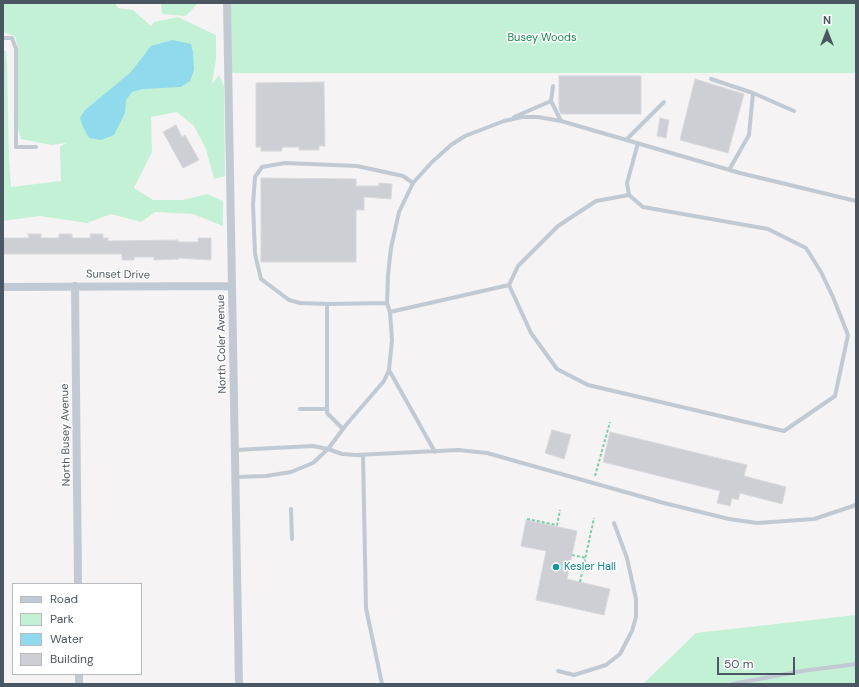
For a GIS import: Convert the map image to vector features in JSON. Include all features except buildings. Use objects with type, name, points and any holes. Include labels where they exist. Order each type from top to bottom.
[{"type":"street","name":"North Coler Avenue","points":[[227,3],[239,684]]},
{"type":"street","name":"North Busey Avenue","points":[[75,286],[78,583]]},
{"type":"street","name":"Sunset Drive","points":[[3,287],[232,286]]},
{"type":"lane","points":[[3,38],[12,38],[16,49],[16,147],[36,147]]},
{"type":"lane","points":[[711,79],[753,93],[794,111]]},
{"type":"lane","points":[[553,86],[551,101],[561,121]]},
{"type":"lane","points":[[729,170],[749,135],[753,93]]},
{"type":"lane","points":[[235,477],[266,476],[290,472],[313,463],[328,449],[343,429],[378,389],[389,370],[392,340],[390,312],[387,303],[388,274],[394,229],[399,212],[413,184],[432,162],[451,145],[486,127],[551,101]]},
{"type":"lane","points":[[626,140],[664,102]]},
{"type":"lane","points":[[504,121],[522,117],[538,117],[561,121],[729,170],[856,201]]},
{"type":"lane","points":[[629,195],[596,201],[558,226],[518,266],[509,285],[531,333],[557,369],[588,385],[784,431],[835,396],[848,335],[834,297],[806,248],[768,229],[643,207],[629,195],[627,183],[638,143]]},
{"type":"lane","points":[[387,303],[327,304],[289,300],[261,278],[255,254],[255,177],[262,167],[285,163],[357,166],[403,176],[413,184]]},
{"type":"lane","points":[[390,312],[509,285]]},
{"type":"lane","points":[[327,304],[327,413],[343,429]]},
{"type":"lane","points":[[389,370],[435,452]]},
{"type":"lane","points":[[300,409],[327,409]]},
{"type":"lane","points":[[235,450],[313,446],[342,454],[363,455],[458,450],[487,453],[729,519],[757,522],[814,519],[856,505]]},
{"type":"lane","points":[[363,455],[366,608],[382,684]]},
{"type":"lane","points":[[291,509],[292,539]]},
{"type":"lane","points":[[558,671],[574,675],[606,665],[620,654],[632,632],[636,617],[636,599],[627,558],[614,523]]},
{"type":"lane","points":[[732,684],[802,671],[856,664]]},
{"type":"path","points":[[593,483],[610,422]]},
{"type":"path","points":[[527,519],[556,525],[560,510]]},
{"type":"path","points":[[580,582],[594,518]]},
{"type":"path","points":[[572,555],[586,558]]},
{"type":"green space","points":[[3,3],[115,3],[118,8],[133,10],[151,26],[154,22],[178,17],[216,35],[216,59],[212,84],[219,75],[224,86],[225,176],[214,179],[206,149],[194,126],[177,112],[151,117],[152,152],[134,188],[153,200],[183,200],[207,194],[223,201],[223,226],[193,214],[155,212],[141,222],[111,214],[87,223],[40,216],[3,221],[3,51],[6,51],[7,65],[11,187],[61,181],[60,147],[66,143],[51,145],[21,139],[18,129],[18,48],[15,36],[3,32]]},
{"type":"green space","points":[[161,3],[198,3],[186,16],[162,14]]},
{"type":"green space","name":"Busey Woods","points":[[227,3],[856,3],[856,73],[229,73]]},
{"type":"green space","points":[[856,615],[856,684],[643,684],[696,633]]},
{"type":"water","points":[[172,40],[191,44],[194,70],[190,81],[181,87],[143,89],[132,92],[126,100],[125,113],[114,135],[101,140],[89,138],[80,118],[84,111],[131,72],[151,46]]},
{"type":"place","name":"Kesler Hall","points":[[556,567]]}]
